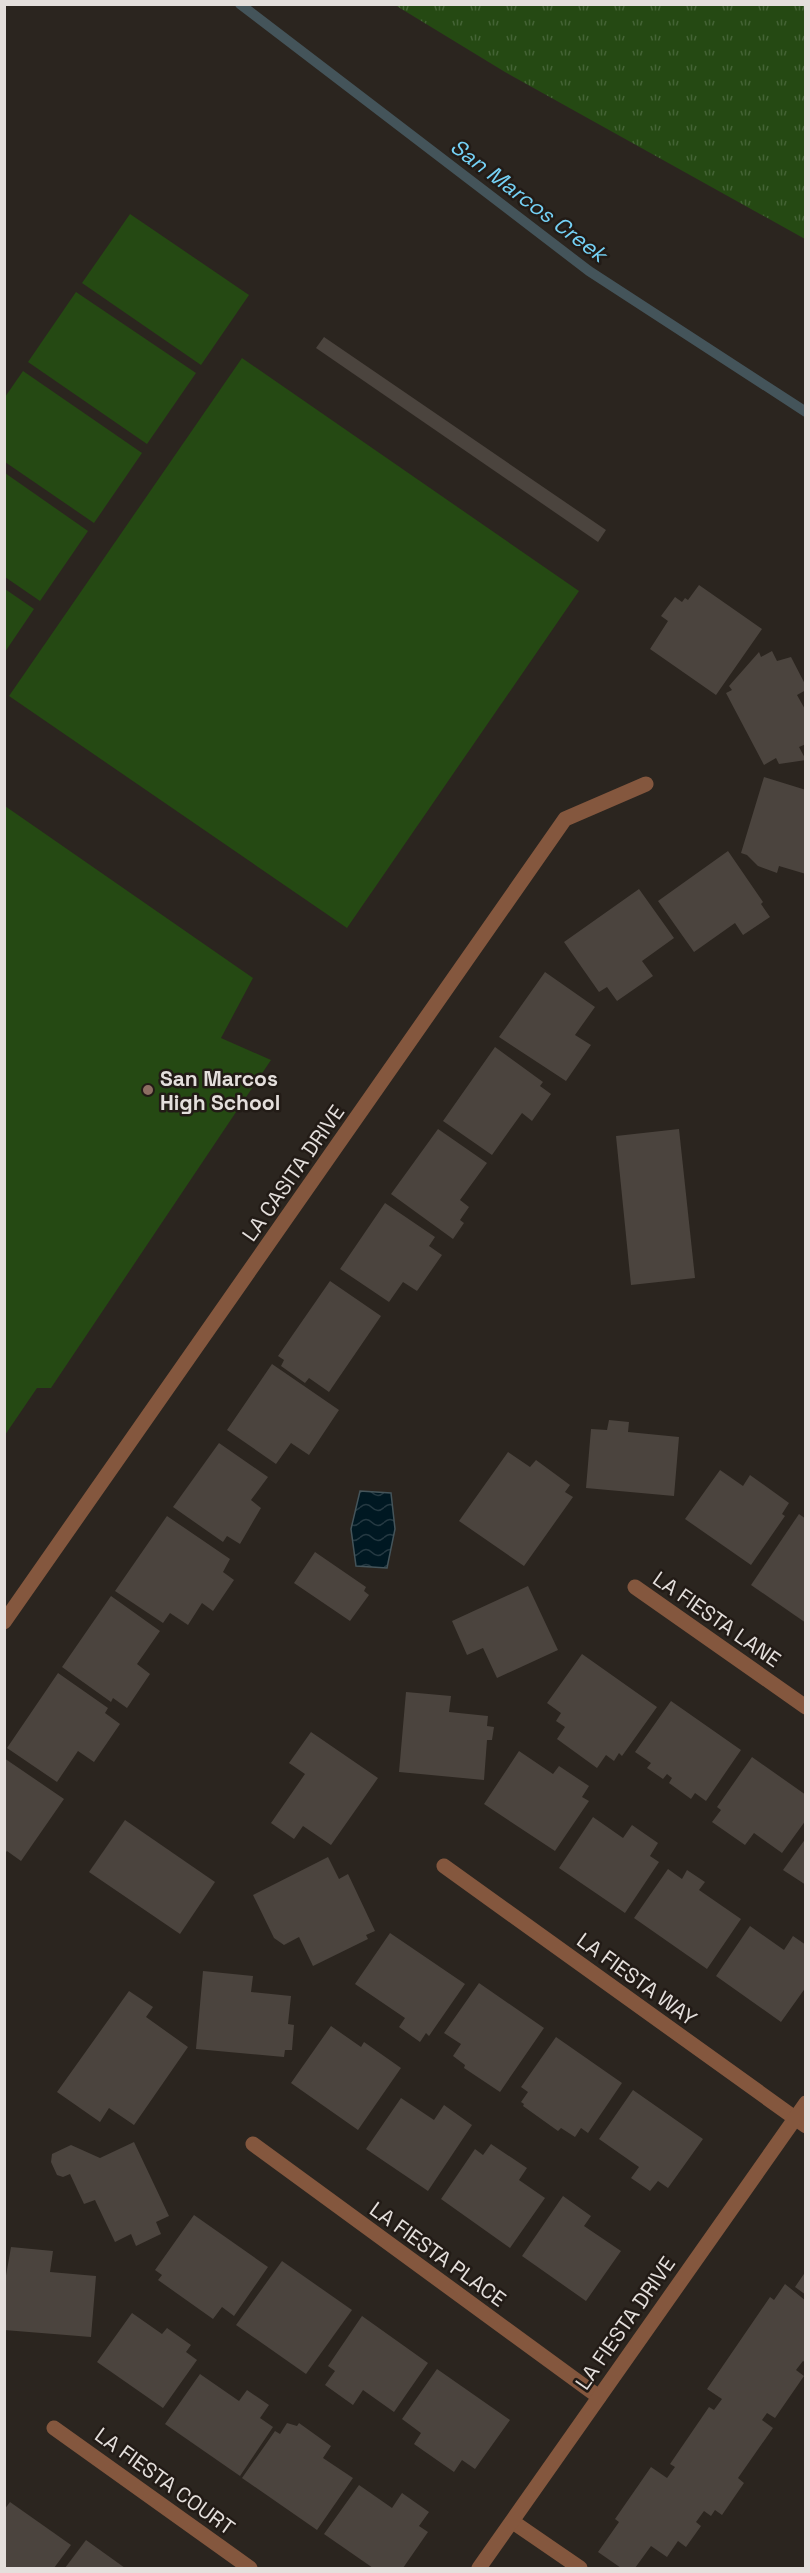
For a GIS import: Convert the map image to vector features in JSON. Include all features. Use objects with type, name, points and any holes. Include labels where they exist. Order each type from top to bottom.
[{"type":"street","name":"LA CASITA DRIVE","points":[[4,1622],[565,819],[646,784]]},
{"type":"street","name":"LA FIESTA LANE","points":[[635,1587],[806,1707]]},
{"type":"street","name":"LA FIESTA WAY","points":[[444,1866],[800,2122]]},
{"type":"street","name":"LA FIESTA DRIVE","points":[[480,2568],[599,2397],[800,2122],[806,2103]]},
{"type":"street","name":"LA FIESTA PLACE","points":[[253,2144],[599,2397]]},
{"type":"street","name":"LA FIESTA COURT","points":[[54,2428],[250,2568]]},
{"type":"street","points":[[513,2522],[580,2568]]},
{"type":"green space","points":[[395,5],[805,5],[805,239],[505,72]]},
{"type":"green space","points":[[130,214],[249,295],[201,365],[82,283]]},
{"type":"green space","points":[[76,292],[196,373],[147,444],[28,362]]},
{"type":"green space","points":[[242,358],[579,591],[347,928],[9,696]]},
{"type":"green space","points":[[23,371],[142,453],[94,523],[5,462],[5,397]]},
{"type":"green space","points":[[5,473],[88,531],[40,601],[5,577]]},
{"type":"green space","points":[[5,589],[34,609],[5,652]]},
{"type":"green space","points":[[5,806],[253,978],[221,1038],[271,1060],[51,1388],[37,1388],[5,1435]]},
{"type":"water","points":[[360,1491],[391,1493],[395,1529],[387,1568],[356,1566],[351,1529]]},
{"type":"building","points":[[324,337],[606,530],[598,542],[316,348]]},
{"type":"building","points":[[699,585],[762,629],[716,695],[650,649],[668,621],[661,616],[675,597],[682,602],[685,598],[688,600]]},
{"type":"building","points":[[772,651],[777,661],[791,657],[806,686],[806,690],[797,695],[806,711],[806,744],[799,747],[806,760],[779,764],[776,758],[764,765],[726,693],[732,690],[729,686],[759,652],[761,657]]},
{"type":"building","points":[[764,777],[806,790],[806,874],[779,866],[777,873],[758,866],[747,855],[741,853]]},
{"type":"building","points":[[728,851],[763,902],[761,904],[770,917],[743,935],[735,923],[694,952],[658,901]]},
{"type":"building","points":[[639,889],[674,938],[642,961],[653,976],[617,1001],[607,987],[599,992],[564,942]]},
{"type":"building","points":[[545,972],[595,1007],[575,1035],[591,1045],[566,1081],[499,1037]]},
{"type":"building","points":[[495,1047],[543,1082],[540,1086],[551,1094],[532,1121],[522,1113],[492,1155],[443,1121]]},
{"type":"building","points":[[438,1129],[487,1163],[460,1200],[469,1207],[460,1220],[464,1223],[453,1239],[391,1194]]},
{"type":"building","points":[[679,1129],[695,1278],[631,1285],[616,1136]]},
{"type":"building","points":[[385,1203],[435,1237],[429,1246],[442,1255],[417,1291],[403,1282],[389,1302],[340,1269]]},
{"type":"building","points":[[330,1281],[381,1316],[329,1392],[309,1378],[305,1383],[281,1366],[284,1360],[278,1356]]},
{"type":"building","points":[[272,1364],[339,1410],[309,1455],[291,1443],[276,1464],[227,1430]]},
{"type":"building","points":[[609,1420],[629,1422],[628,1432],[679,1437],[674,1496],[586,1488],[591,1429],[607,1430]]},
{"type":"building","points":[[219,1443],[268,1477],[251,1500],[261,1508],[240,1544],[227,1536],[223,1542],[173,1507]]},
{"type":"building","points":[[508,1452],[530,1467],[536,1460],[570,1485],[565,1492],[573,1497],[524,1566],[459,1521]]},
{"type":"building","points":[[720,1470],[743,1486],[750,1475],[789,1503],[782,1514],[785,1516],[751,1565],[685,1519]]},
{"type":"building","points":[[799,1514],[806,1519],[806,1623],[751,1585]]},
{"type":"building","points":[[167,1516],[230,1559],[223,1572],[234,1580],[213,1611],[202,1603],[188,1625],[170,1613],[163,1623],[115,1591]]},
{"type":"building","points":[[315,1552],[366,1587],[364,1591],[369,1595],[350,1621],[294,1583]]},
{"type":"building","points":[[528,1586],[558,1650],[497,1678],[483,1648],[467,1655],[452,1621]]},
{"type":"building","points":[[111,1596],[160,1631],[137,1664],[150,1674],[127,1708],[113,1698],[111,1702],[62,1667]]},
{"type":"building","points":[[582,1654],[657,1707],[622,1756],[619,1753],[614,1761],[606,1755],[597,1768],[557,1739],[565,1727],[556,1721],[561,1713],[547,1703]]},
{"type":"building","points":[[58,1673],[108,1708],[105,1713],[120,1724],[94,1762],[78,1751],[57,1782],[7,1748]]},
{"type":"building","points":[[406,1692],[451,1696],[449,1712],[488,1716],[487,1726],[494,1727],[492,1740],[487,1740],[484,1780],[399,1772]]},
{"type":"building","points":[[671,1701],[741,1750],[706,1801],[695,1793],[691,1799],[669,1783],[672,1778],[667,1774],[663,1779],[647,1768],[651,1763],[635,1752]]},
{"type":"building","points":[[311,1732],[378,1778],[331,1845],[303,1826],[294,1839],[271,1823],[305,1774],[289,1763]]},
{"type":"building","points":[[519,1751],[553,1774],[559,1766],[589,1786],[582,1797],[589,1801],[555,1851],[484,1804]]},
{"type":"building","points":[[752,1757],[806,1795],[806,1820],[782,1853],[754,1833],[745,1845],[712,1822],[721,1810],[717,1807]]},
{"type":"building","points":[[4,1758],[64,1799],[21,1861],[7,1851],[4,1854]]},
{"type":"building","points":[[593,1817],[623,1838],[632,1825],[658,1843],[650,1856],[659,1862],[625,1913],[559,1868]]},
{"type":"building","points":[[125,1820],[215,1882],[180,1934],[89,1872]]},
{"type":"building","points":[[806,1838],[806,1885],[783,1870]]},
{"type":"building","points":[[328,1857],[339,1879],[348,1874],[375,1931],[366,1935],[368,1939],[313,1966],[299,1937],[284,1945],[274,1938],[253,1895]]},
{"type":"building","points":[[668,1869],[682,1879],[687,1870],[705,1882],[699,1890],[741,1919],[707,1969],[634,1918]]},
{"type":"building","points":[[750,1926],[784,1950],[793,1936],[806,1945],[806,1987],[781,2022],[716,1976]]},
{"type":"building","points":[[390,1933],[465,1984],[429,2036],[426,2033],[420,2042],[399,2027],[405,2018],[355,1984]]},
{"type":"building","points":[[203,1971],[253,1976],[251,1992],[291,1996],[288,2024],[294,2025],[292,2050],[285,2050],[284,2057],[196,2049]]},
{"type":"building","points":[[479,1983],[544,2028],[500,2092],[464,2068],[465,2065],[453,2056],[461,2044],[444,2033]]},
{"type":"building","points":[[129,1991],[153,2007],[146,2017],[188,2047],[134,2125],[109,2108],[100,2122],[57,2092]]},
{"type":"building","points":[[331,2026],[361,2047],[364,2042],[401,2068],[358,2130],[291,2083]]},
{"type":"building","points":[[556,2037],[622,2083],[588,2133],[581,2128],[575,2137],[561,2128],[558,2131],[523,2106],[521,2102],[528,2092],[521,2087]]},
{"type":"building","points":[[633,2090],[703,2139],[668,2188],[658,2181],[650,2191],[631,2178],[639,2167],[599,2139]]},
{"type":"building","points":[[401,2098],[434,2120],[444,2105],[472,2125],[428,2191],[366,2149]]},
{"type":"building","points":[[134,2142],[169,2216],[156,2222],[161,2234],[136,2246],[131,2234],[115,2242],[95,2200],[84,2204],[70,2174],[63,2177],[57,2175],[51,2162],[52,2154],[71,2145],[100,2158]]},
{"type":"building","points":[[491,2144],[527,2168],[519,2180],[545,2198],[510,2248],[441,2199],[475,2149],[483,2155]]},
{"type":"building","points":[[563,2196],[591,2216],[584,2226],[621,2251],[586,2301],[522,2256]]},
{"type":"building","points":[[194,2215],[268,2267],[234,2316],[222,2307],[213,2319],[158,2280],[162,2275],[155,2270]]},
{"type":"building","points":[[11,2247],[53,2251],[50,2272],[96,2276],[91,2337],[4,2330],[4,2287]]},
{"type":"building","points":[[282,2261],[352,2310],[306,2374],[236,2325]]},
{"type":"building","points":[[806,2271],[806,2295],[795,2287]]},
{"type":"building","points":[[785,2284],[806,2301],[806,2363],[803,2361],[796,2370],[804,2376],[775,2418],[767,2413],[762,2420],[773,2428],[738,2478],[744,2483],[722,2515],[715,2510],[711,2516],[704,2511],[696,2522],[701,2526],[686,2547],[678,2541],[667,2557],[651,2546],[635,2568],[621,2568],[598,2552],[619,2522],[615,2519],[651,2467],[667,2478],[675,2467],[670,2464],[709,2407],[714,2410],[722,2399],[707,2389],[770,2297],[774,2300]]},
{"type":"building","points":[[132,2313],[162,2334],[167,2328],[191,2345],[186,2352],[197,2360],[163,2408],[97,2362]]},
{"type":"building","points":[[362,2316],[428,2363],[394,2412],[363,2390],[353,2405],[325,2385],[335,2371],[328,2366]]},
{"type":"building","points":[[437,2369],[510,2420],[475,2469],[462,2460],[454,2472],[414,2444],[421,2433],[402,2419]]},
{"type":"building","points":[[200,2374],[239,2401],[247,2390],[269,2405],[260,2418],[273,2427],[240,2476],[165,2424]]},
{"type":"building","points":[[287,2423],[297,2426],[299,2423],[331,2446],[323,2458],[353,2478],[317,2530],[242,2478],[275,2431],[280,2434]]},
{"type":"building","points":[[359,2485],[392,2508],[402,2493],[429,2512],[419,2526],[428,2532],[403,2568],[373,2568],[324,2534]]},
{"type":"building","points":[[10,2502],[71,2545],[54,2568],[4,2568],[4,2510]]},
{"type":"building","points":[[86,2540],[125,2568],[65,2568]]},
{"type":"waterway","name":"San Marcos Creek","points":[[240,4],[589,271],[806,412]]},
{"type":"place","name":"San Marcos High School","points":[[148,1090]]}]
